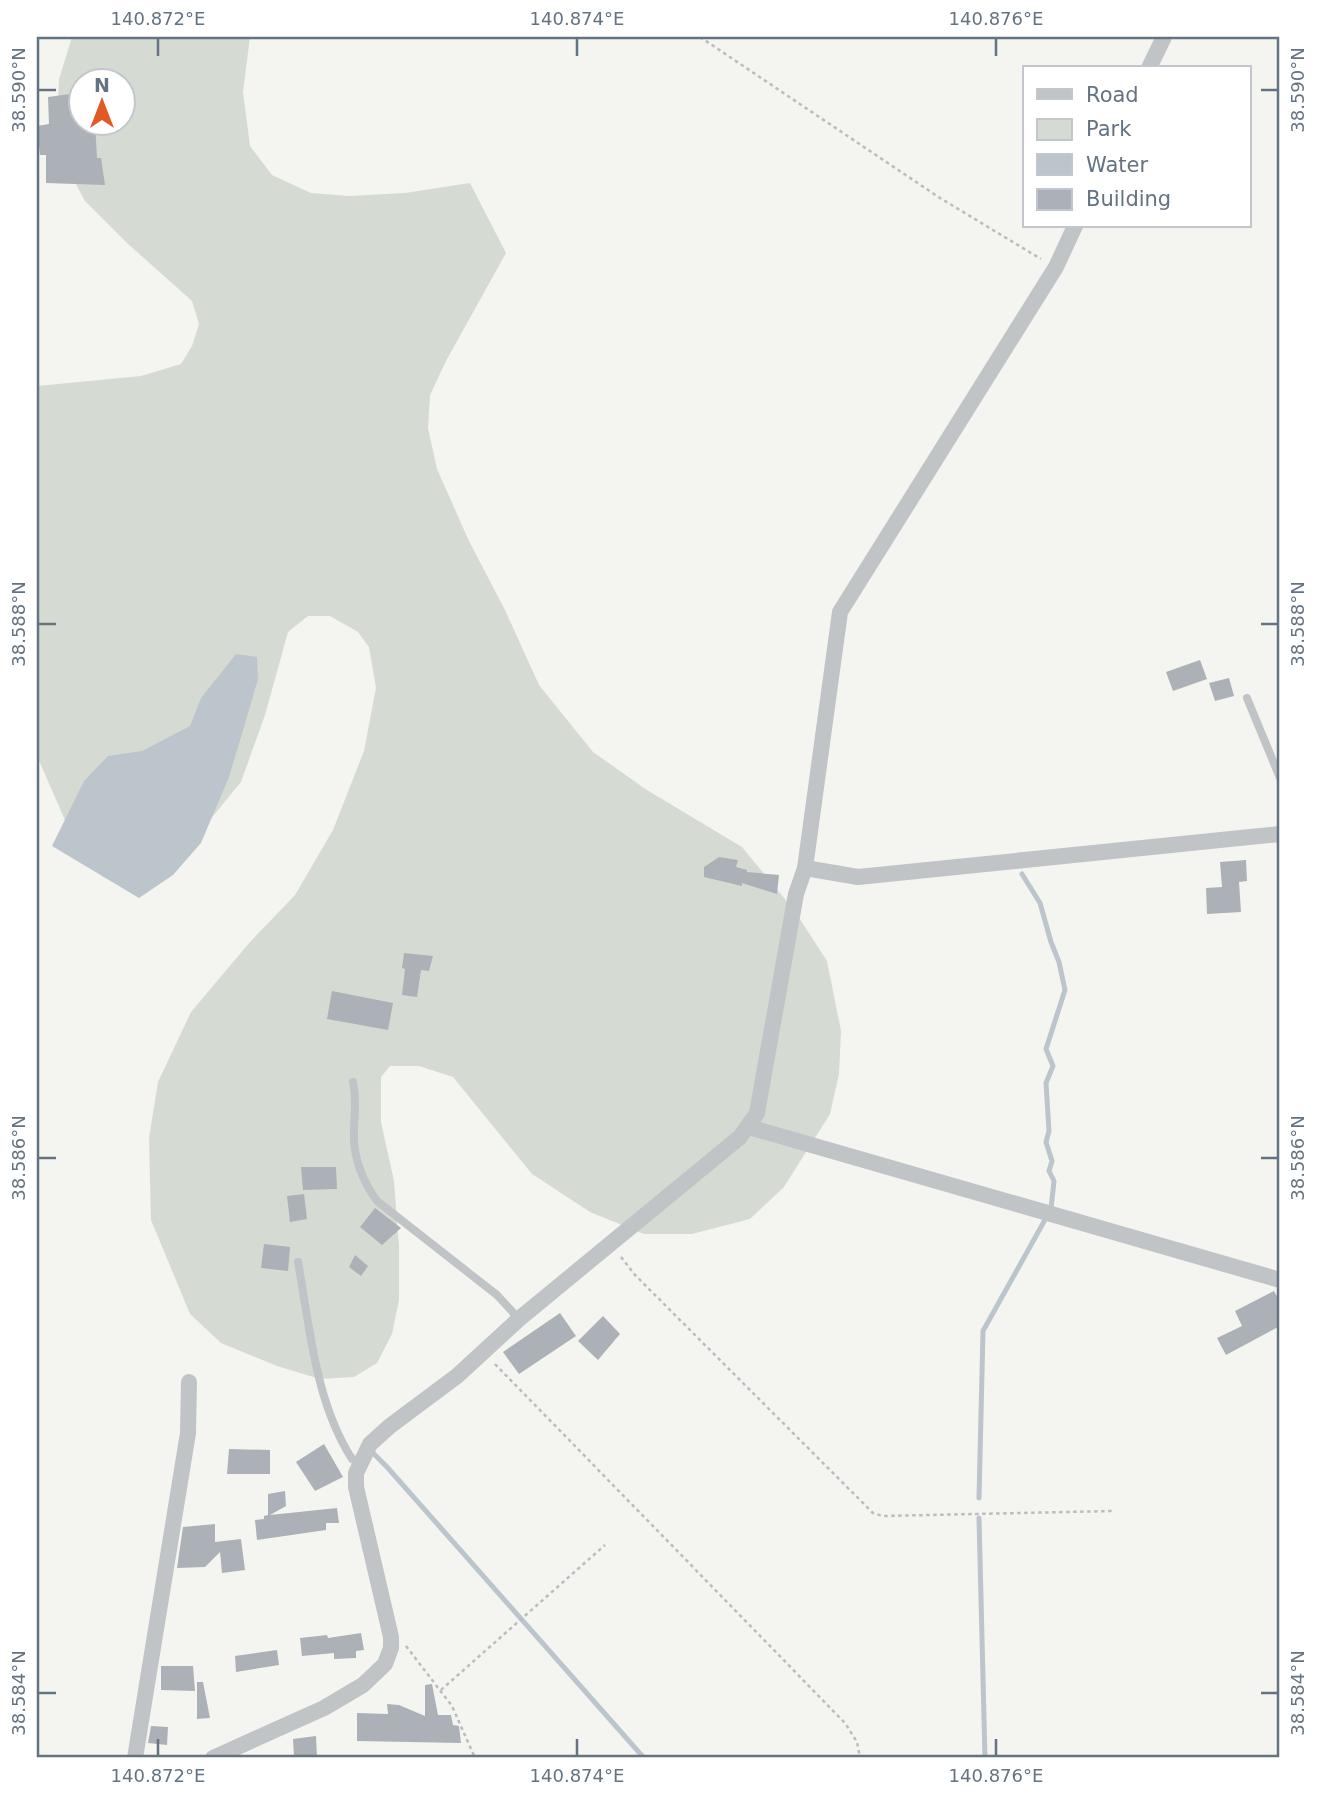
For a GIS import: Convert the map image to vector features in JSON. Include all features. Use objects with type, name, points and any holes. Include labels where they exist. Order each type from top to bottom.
[{"type":"street","points":[[1150,66],[1164,37]]},
{"type":"street","points":[[213,1758],[324,1708],[363,1685],[385,1664],[391,1648],[391,1637],[356,1488],[356,1473],[370,1444],[457,1376],[519,1319],[749,1127],[757,1113],[796,894],[805,868],[840,612],[1056,267],[1074,228]]},
{"type":"street","points":[[805,868],[858,877],[1280,834]]},
{"type":"street","points":[[749,1127],[1280,1280]]},
{"type":"street","points":[[135,1758],[188,1433],[189,1382]]},
{"type":"lane","points":[[1247,698],[1280,778]]},
{"type":"lane","points":[[353,1083],[357,1100],[353,1136],[357,1161],[366,1187],[377,1201],[497,1295],[519,1319]]},
{"type":"lane","points":[[298,1262],[325,1403],[338,1437],[352,1460],[361,1461]]},
{"type":"path","points":[[700,37],[940,198],[1056,267]]},
{"type":"path","points":[[610,1243],[635,1275],[873,1513],[883,1516],[1112,1511]]},
{"type":"path","points":[[483,1352],[845,1723],[857,1742],[860,1758]]},
{"type":"path","points":[[441,1690],[605,1545]]},
{"type":"path","points":[[391,1637],[410,1649],[441,1690],[452,1706],[475,1758]]},
{"type":"green space","points":[[72,37],[250,37],[243,92],[250,146],[272,175],[311,193],[349,196],[405,193],[470,183],[506,253],[430,395],[428,428],[437,469],[469,541],[505,610],[539,685],[593,752],[647,790],[742,847],[794,910],[827,961],[841,1031],[839,1074],[830,1114],[784,1187],[750,1219],[692,1234],[644,1234],[590,1212],[532,1174],[453,1077],[419,1066],[390,1066],[381,1077],[381,1122],[394,1181],[399,1246],[399,1300],[392,1334],[377,1363],[354,1377],[320,1379],[277,1366],[221,1343],[190,1314],[151,1220],[149,1138],[158,1082],[191,1012],[250,942],[295,895],[333,830],[364,751],[376,688],[369,647],[358,632],[330,616],[308,616],[288,632],[265,715],[241,782],[187,848],[124,884],[103,877],[78,850],[37,756],[37,386],[141,376],[181,364],[192,346],[199,324],[192,301],[85,201],[66,166],[57,124],[59,79]]},
{"type":"water","points":[[236,654],[257,657],[258,679],[229,777],[201,843],[173,875],[139,898],[52,846],[84,781],[108,756],[142,751],[190,726],[201,698]]},
{"type":"building","points":[[66,95],[66,136],[96,136],[97,158],[101,158],[105,185],[46,183],[46,155],[40,155],[37,126],[49,124],[48,97]]},
{"type":"building","points":[[1200,660],[1207,679],[1173,691],[1166,672]]},
{"type":"building","points":[[1229,678],[1234,696],[1215,701],[1209,683]]},
{"type":"building","points":[[719,857],[738,860],[736,867],[747,872],[779,875],[777,894],[742,883],[742,886],[704,877],[704,867]]},
{"type":"building","points":[[1246,860],[1247,881],[1239,882],[1241,912],[1207,914],[1206,888],[1222,887],[1220,862]]},
{"type":"building","points":[[404,953],[433,956],[429,971],[421,970],[417,997],[402,995]]},
{"type":"building","points":[[332,991],[393,1003],[388,1030],[327,1019]]},
{"type":"building","points":[[301,1167],[336,1167],[337,1189],[303,1190]]},
{"type":"building","points":[[304,1194],[307,1219],[290,1222],[287,1196]]},
{"type":"building","points":[[375,1208],[401,1228],[382,1245],[360,1227]]},
{"type":"building","points":[[264,1244],[290,1247],[288,1271],[261,1268]]},
{"type":"building","points":[[355,1255],[368,1266],[361,1276],[349,1267]]},
{"type":"building","points":[[1274,1291],[1280,1302],[1280,1326],[1226,1355],[1217,1338],[1242,1326],[1235,1311]]},
{"type":"building","points":[[560,1313],[576,1336],[519,1374],[503,1352]]},
{"type":"building","points":[[603,1316],[620,1334],[598,1360],[578,1341]]},
{"type":"building","points":[[324,1444],[343,1477],[315,1491],[296,1462]]},
{"type":"building","points":[[229,1449],[270,1450],[270,1474],[227,1474]]},
{"type":"building","points":[[285,1491],[286,1506],[270,1515],[337,1508],[339,1523],[326,1523],[326,1530],[257,1540],[255,1520],[264,1519],[264,1516],[268,1515],[268,1494]]},
{"type":"building","points":[[215,1524],[215,1542],[241,1539],[245,1570],[222,1573],[220,1552],[205,1567],[177,1568],[183,1527]]},
{"type":"building","points":[[361,1633],[364,1650],[356,1651],[356,1658],[334,1659],[334,1653],[302,1656],[300,1638],[327,1635],[328,1638]]},
{"type":"building","points":[[277,1650],[279,1665],[236,1672],[235,1656]]},
{"type":"building","points":[[161,1666],[193,1666],[195,1691],[161,1690]]},
{"type":"building","points":[[197,1682],[203,1682],[210,1718],[197,1719]]},
{"type":"building","points":[[432,1684],[438,1715],[451,1715],[453,1725],[459,1726],[461,1743],[357,1741],[357,1713],[388,1714],[387,1704],[399,1705],[425,1716],[425,1685]]},
{"type":"building","points":[[151,1726],[168,1727],[167,1745],[148,1743]]},
{"type":"building","points":[[316,1736],[317,1757],[294,1757],[293,1739]]},
{"type":"waterway","points":[[979,1498],[983,1331],[1051,1209],[1054,1181],[1049,1171],[1052,1161],[1046,1142],[1049,1131],[1046,1083],[1053,1066],[1046,1049],[1065,990],[1040,903],[1022,874]]},
{"type":"waterway","points":[[374,1454],[644,1758]]},
{"type":"waterway","points":[[979,1518],[985,1758]]}]
